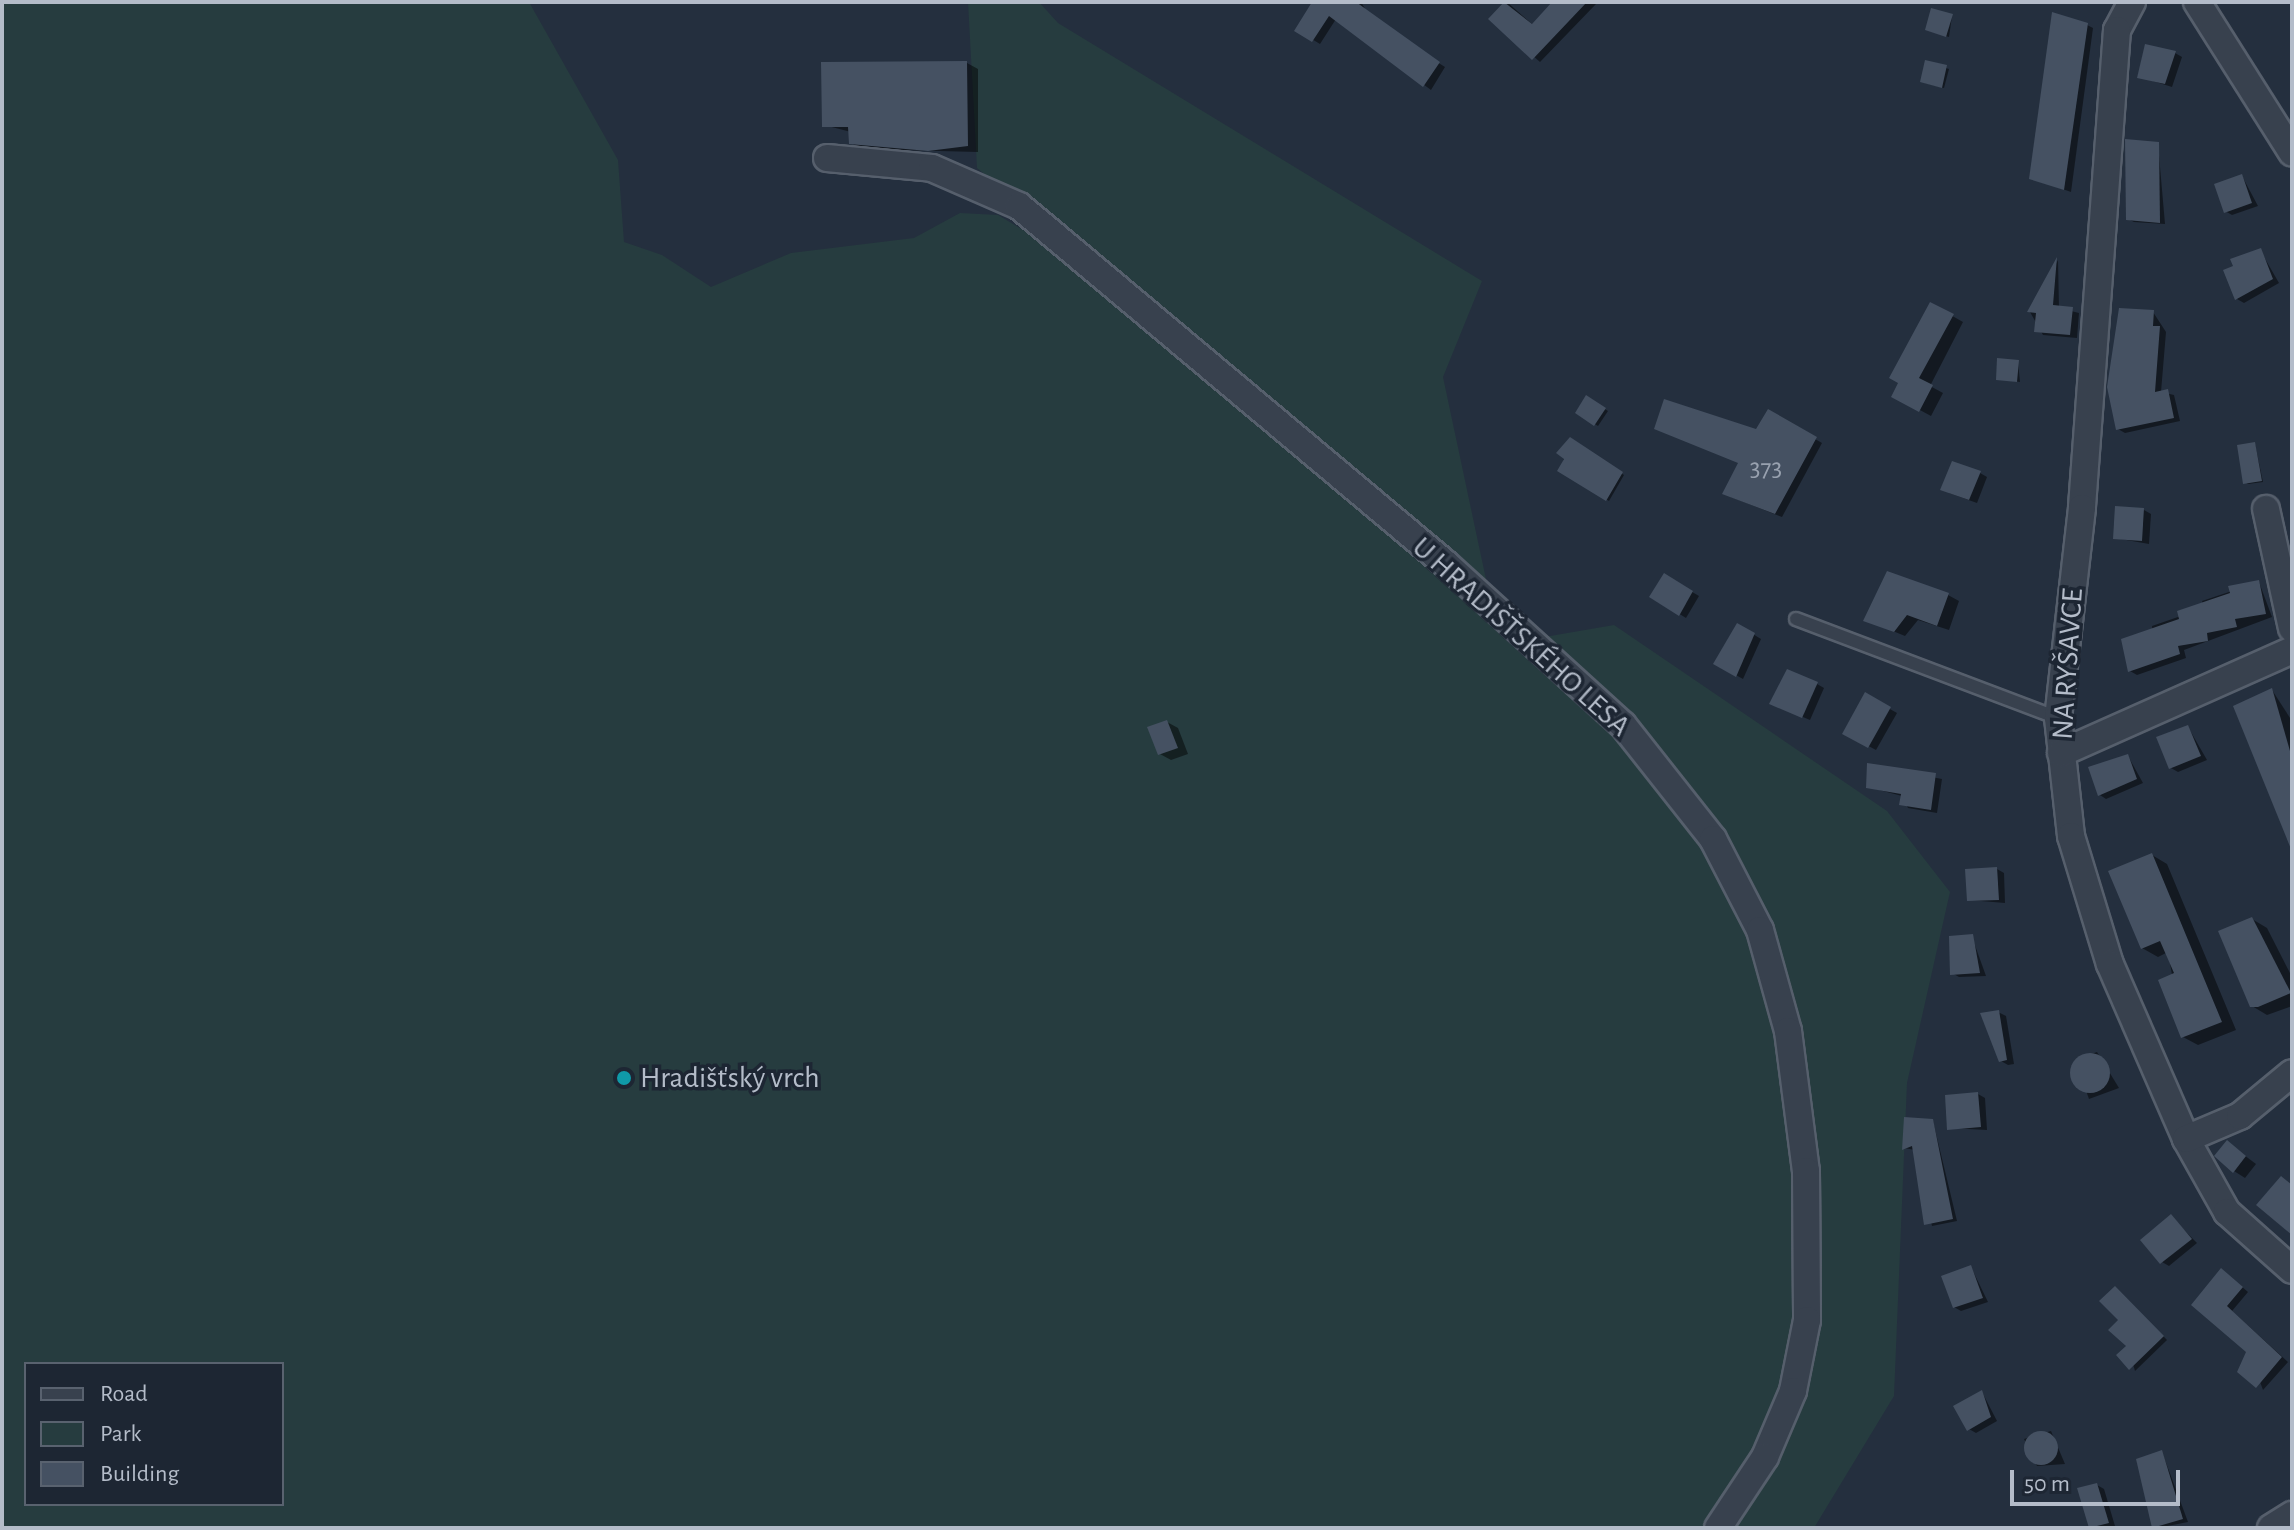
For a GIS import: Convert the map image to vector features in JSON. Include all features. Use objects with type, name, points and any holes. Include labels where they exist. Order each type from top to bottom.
[{"type":"street","name":"NA RYŠAVCE","points":[[2132,2],[2117,30],[2082,508],[2058,718],[2071,836],[2110,964],[2186,1139],[2227,1212],[2292,1270]]},
{"type":"street","points":[[2197,2],[2292,152]]},
{"type":"street","name":"U HRADIŠŤSKÉHO LESA","points":[[827,158],[932,168],[1019,206],[1446,564],[1623,725],[1713,839],[1760,930],[1788,1031],[1806,1186],[1807,1320],[1793,1391],[1765,1457],[1718,1528]]},
{"type":"street","points":[[2266,509],[2292,628]]},
{"type":"street","points":[[2061,753],[2292,650]]},
{"type":"street","points":[[2186,1139],[2240,1116],[2292,1073]]},
{"type":"street","points":[[2271,1528],[2292,1515]]},
{"type":"lane","points":[[1796,619],[2058,718]]},
{"type":"green space","points":[[2,2],[529,2],[618,160],[624,242],[662,255],[711,287],[791,253],[914,238],[960,213],[998,215],[1048,245],[1386,527],[1509,643],[1614,625],[1887,811],[1950,892],[1907,1083],[1894,1396],[1814,1528],[2,1528]]},
{"type":"green space","points":[[968,2],[1039,2],[1058,23],[1482,281],[1443,377],[1487,584],[977,168]]},
{"type":"building","points":[[1312,2],[1356,2],[1440,62],[1423,87],[1329,16],[1312,42],[1294,31]]},
{"type":"building","points":[[1504,2],[1532,24],[1552,2],[1587,2],[1532,60],[1488,19]]},
{"type":"building","points":[[1931,8],[1953,14],[1946,37],[1925,30]]},
{"type":"building","points":[[2052,12],[2088,23],[2064,190],[2029,179]]},
{"type":"building","points":[[2145,44],[2176,51],[2165,84],[2137,78]]},
{"type":"building","points":[[1925,60],[1947,65],[1942,88],[1920,82]]},
{"type":"building","points":[[967,61],[968,146],[928,151],[849,144],[848,127],[822,127],[821,62]]},
{"type":"building","points":[[2125,139],[2159,142],[2160,223],[2126,220]]},
{"type":"building","points":[[2242,174],[2252,203],[2224,213],[2214,184]]},
{"type":"building","points":[[2261,248],[2273,279],[2235,300],[2223,270],[2233,266],[2230,259]]},
{"type":"building","points":[[2057,257],[2053,305],[2073,307],[2070,335],[2034,332],[2036,313],[2027,312]]},
{"type":"building","points":[[1930,302],[1954,314],[1919,378],[1933,385],[1919,412],[1891,397],[1898,383],[1889,378]]},
{"type":"building","points":[[2119,308],[2154,310],[2153,326],[2160,326],[2155,392],[2168,389],[2174,418],[2116,430],[2107,387]]},
{"type":"building","points":[[1997,358],[2019,360],[2017,382],[1996,380]]},
{"type":"building","points":[[1586,395],[1606,408],[1594,426],[1575,413]]},
{"type":"building","points":[[1664,399],[1756,429],[1768,409],[1817,437],[1775,514],[1722,494],[1738,463],[1654,429]]},
{"type":"building","points":[[1570,437],[1623,472],[1606,501],[1557,471],[1564,459],[1556,453]]},
{"type":"building","points":[[2255,442],[2262,481],[2243,484],[2237,445]]},
{"type":"building","points":[[1952,461],[1981,471],[1969,500],[1940,490]]},
{"type":"building","points":[[2115,506],[2144,508],[2142,541],[2113,539]]},
{"type":"building","points":[[1887,571],[1949,593],[1937,626],[1907,615],[1894,632],[1863,621]]},
{"type":"building","points":[[1664,573],[1693,591],[1679,616],[1649,597]]},
{"type":"building","points":[[2259,580],[2266,614],[2235,619],[2237,627],[2207,633],[2208,641],[2178,646],[2180,654],[2128,672],[2121,639],[2179,619],[2177,611],[2230,593],[2228,586]]},
{"type":"building","points":[[1737,623],[1755,633],[1736,677],[1713,664]]},
{"type":"building","points":[[1787,669],[1818,682],[1802,718],[1769,704]]},
{"type":"building","points":[[2272,688],[2292,758],[2291,849],[2233,706]]},
{"type":"building","points":[[1865,692],[1891,707],[1868,748],[1842,734]]},
{"type":"building","points":[[1167,720],[1178,748],[1158,755],[1147,727]]},
{"type":"building","points":[[2188,725],[2201,756],[2169,769],[2156,737]]},
{"type":"building","points":[[2128,754],[2137,779],[2098,796],[2088,767]]},
{"type":"building","points":[[1867,763],[1936,773],[1931,810],[1899,805],[1901,794],[1866,788]]},
{"type":"building","points":[[2152,853],[2222,1022],[2181,1038],[2158,980],[2174,973],[2160,941],[2141,949],[2108,871]]},
{"type":"building","points":[[1997,867],[1999,900],[1967,901],[1965,869]]},
{"type":"building","points":[[2252,917],[2291,993],[2258,1007],[2250,1007],[2218,931]]},
{"type":"building","points":[[1973,934],[1980,973],[1950,975],[1949,936]]},
{"type":"building","points":[[1999,1010],[2007,1060],[1999,1062],[1980,1013]]},
{"type":"building","points":[[2090,1053],[2104,1059],[2110,1073],[2104,1087],[2090,1093],[2076,1087],[2070,1073],[2076,1059]]},
{"type":"building","points":[[1978,1092],[1981,1127],[1947,1130],[1945,1095]]},
{"type":"building","points":[[1904,1117],[1933,1119],[1953,1219],[1924,1225],[1912,1146],[1902,1150]]},
{"type":"building","points":[[2227,1140],[2246,1156],[2233,1173],[2214,1156]]},
{"type":"building","points":[[2281,1176],[2292,1185],[2292,1235],[2256,1205]]},
{"type":"building","points":[[2171,1214],[2192,1239],[2160,1264],[2140,1240]]},
{"type":"building","points":[[1971,1265],[1983,1298],[1953,1308],[1941,1276]]},
{"type":"building","points":[[2221,1268],[2243,1287],[2227,1306],[2282,1357],[2256,1388],[2237,1372],[2246,1352],[2191,1305]]},
{"type":"building","points":[[2115,1286],[2164,1336],[2129,1370],[2116,1355],[2126,1346],[2108,1330],[2118,1320],[2099,1301]]},
{"type":"building","points":[[1982,1390],[1991,1417],[1967,1431],[1953,1406]]},
{"type":"building","points":[[2041,1431],[2053,1436],[2058,1448],[2053,1460],[2041,1465],[2029,1460],[2024,1448],[2029,1436]]},
{"type":"building","points":[[2162,1450],[2183,1519],[2152,1528],[2136,1459]]},
{"type":"building","points":[[2097,1483],[2109,1523],[2089,1528],[2077,1488]]},
{"type":"place","name":"Hradišťský vrch","points":[[624,1078]]}]
